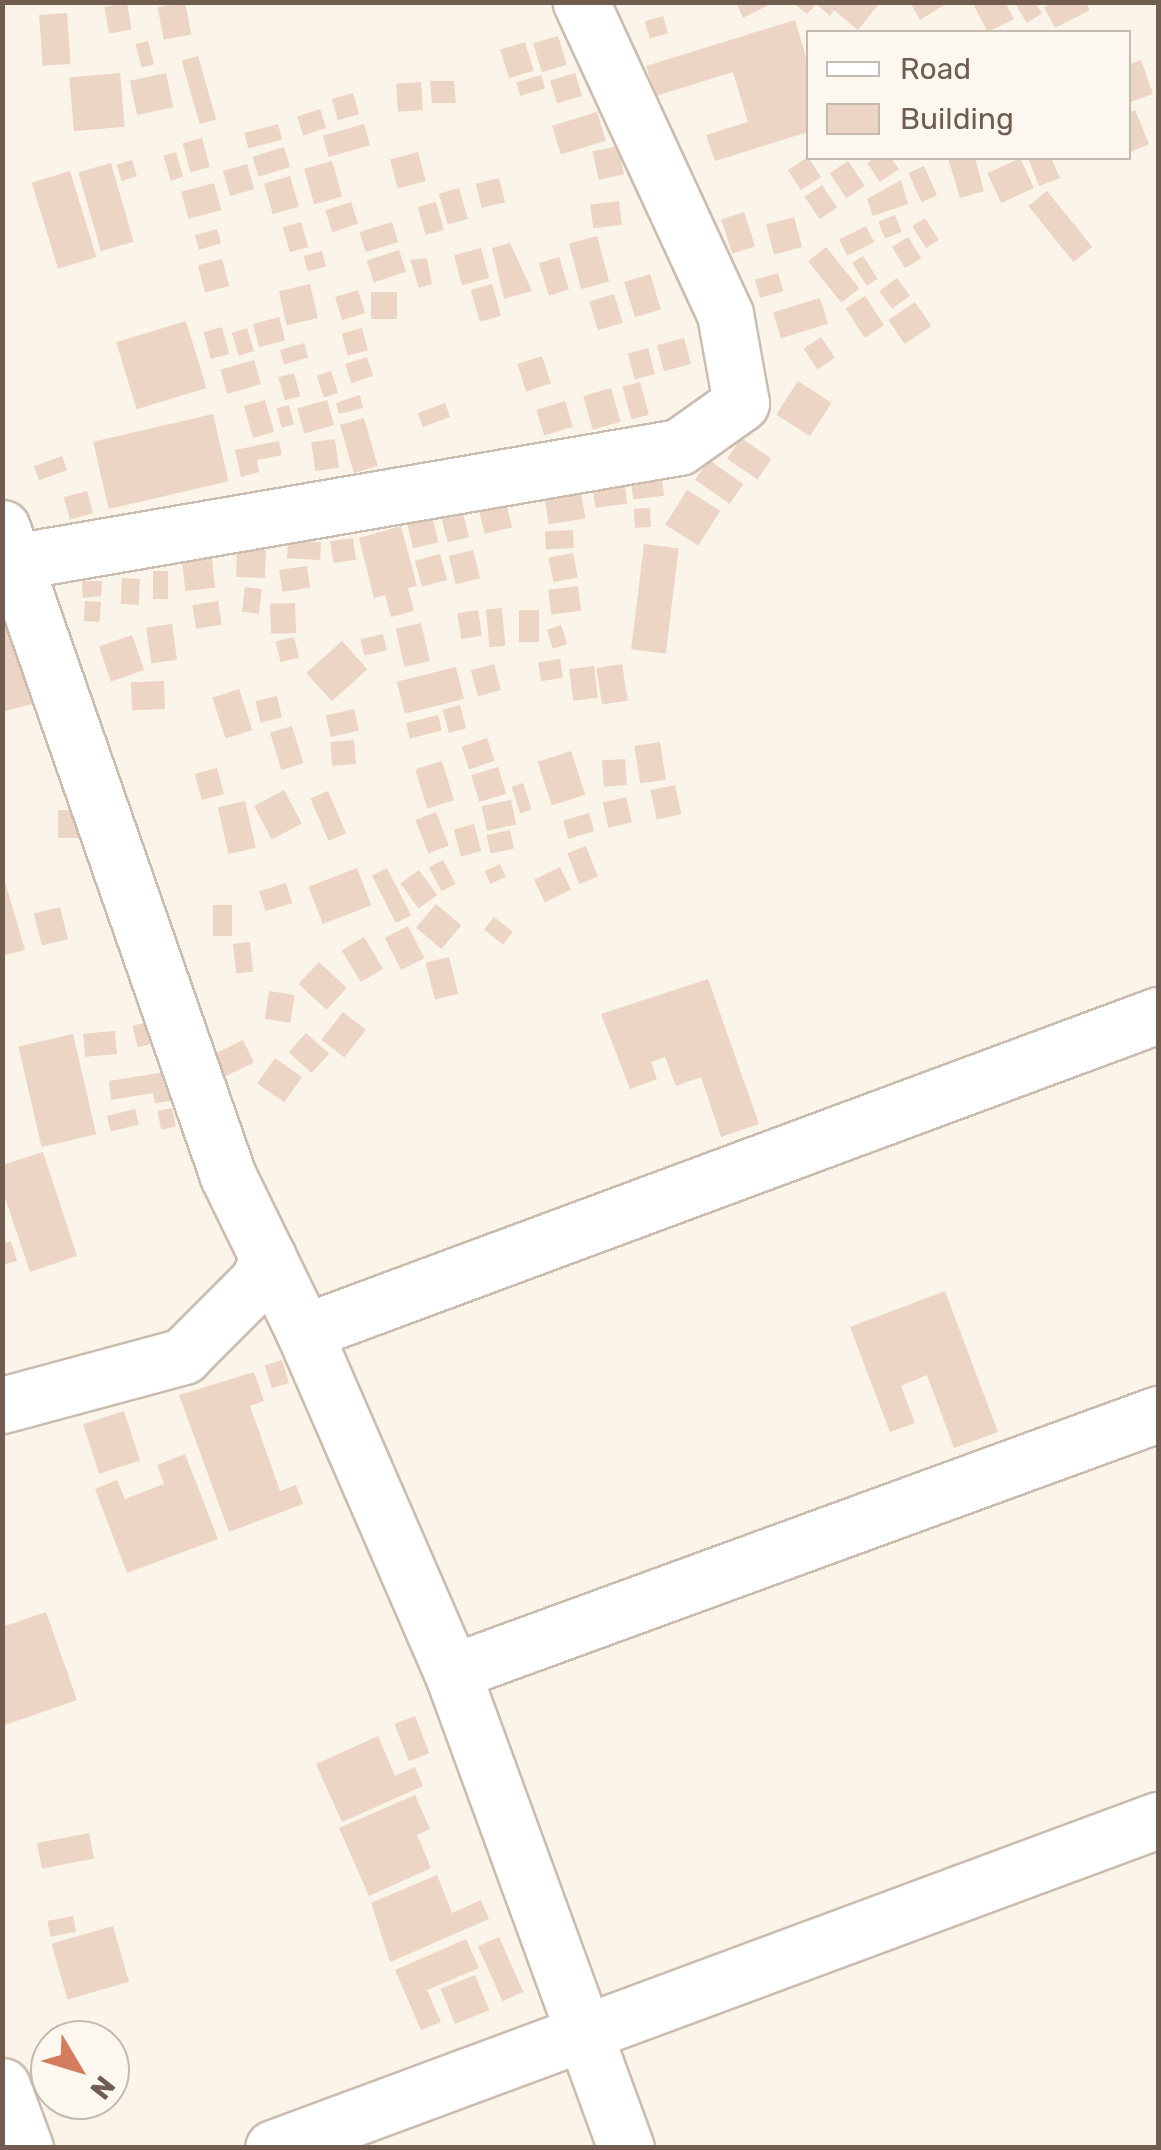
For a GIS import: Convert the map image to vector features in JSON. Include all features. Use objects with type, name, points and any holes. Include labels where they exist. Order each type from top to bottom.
[{"type":"street","points":[[581,2],[725,314],[741,403],[679,447],[6,552],[228,1176],[304,1332],[452,1672],[580,2032],[626,2148]]},
{"type":"street","points":[[304,1332],[1158,1015]]},
{"type":"street","points":[[2,1405],[183,1356],[258,1281],[268,1258]]},
{"type":"street","points":[[452,1672],[1158,1414]]},
{"type":"street","points":[[272,2148],[1158,1820]]},
{"type":"street","points":[[2,2086],[25,2148]]},
{"type":"building","points":[[185,2],[191,34],[164,40],[158,7]]},
{"type":"building","points":[[736,2],[775,2],[743,18]]},
{"type":"building","points":[[792,2],[878,5],[858,30],[834,10],[830,16],[816,4],[807,14]]},
{"type":"building","points":[[910,2],[949,2],[920,20]]},
{"type":"building","points":[[980,2],[1005,2],[1014,19],[987,30],[974,6]]},
{"type":"building","points":[[1014,2],[1035,2],[1042,13],[1027,23]]},
{"type":"building","points":[[127,3],[132,30],[109,34],[104,7]]},
{"type":"building","points":[[1052,3],[1086,3],[1090,10],[1055,28],[1044,7]]},
{"type":"building","points":[[67,13],[71,64],[43,66],[39,15]]},
{"type":"building","points":[[663,16],[668,33],[650,39],[645,21]]},
{"type":"building","points":[[795,20],[806,57],[806,133],[715,161],[706,135],[748,122],[733,72],[656,96],[646,66]]},
{"type":"building","points":[[558,36],[567,65],[542,72],[533,44]]},
{"type":"building","points":[[148,41],[154,64],[142,68],[135,44]]},
{"type":"building","points":[[525,42],[534,71],[509,78],[500,50]]},
{"type":"building","points":[[198,56],[216,119],[200,124],[182,61]]},
{"type":"building","points":[[1141,60],[1153,94],[1131,102],[1131,64]]},
{"type":"building","points":[[120,73],[125,127],[74,131],[69,77]]},
{"type":"building","points":[[166,73],[173,107],[137,115],[130,81]]},
{"type":"building","points":[[575,73],[582,96],[557,104],[550,81]]},
{"type":"building","points":[[541,75],[545,88],[520,96],[516,83]]},
{"type":"building","points":[[430,81],[454,81],[456,103],[432,103]]},
{"type":"building","points":[[421,82],[423,110],[398,112],[396,84]]},
{"type":"building","points":[[353,93],[359,114],[338,120],[332,99]]},
{"type":"building","points":[[320,109],[326,128],[303,135],[297,116]]},
{"type":"building","points":[[1135,110],[1149,144],[1131,152],[1131,112]]},
{"type":"building","points":[[597,112],[606,141],[561,154],[552,126]]},
{"type":"building","points":[[278,124],[282,139],[248,149],[244,133]]},
{"type":"building","points":[[364,124],[370,145],[329,157],[323,136]]},
{"type":"building","points":[[202,138],[210,167],[190,172],[183,143]]},
{"type":"building","points":[[618,146],[624,174],[599,180],[593,151]]},
{"type":"building","points":[[284,147],[290,167],[259,177],[252,157]]},
{"type":"building","points":[[176,152],[183,177],[171,181],[164,156]]},
{"type":"building","points":[[418,152],[426,181],[398,188],[390,160]]},
{"type":"building","points":[[806,158],[821,177],[801,190],[788,170]]},
{"type":"building","points":[[132,160],[137,176],[122,181],[117,165]]},
{"type":"building","points":[[892,160],[899,169],[880,182],[867,163]]},
{"type":"building","points":[[949,160],[976,160],[984,191],[960,198]]},
{"type":"building","points":[[1021,160],[1034,188],[1001,203],[987,173]]},
{"type":"building","points":[[1029,160],[1052,160],[1060,178],[1039,186]]},
{"type":"building","points":[[332,161],[342,197],[314,205],[304,169]]},
{"type":"building","points":[[848,161],[865,186],[847,198],[830,173]]},
{"type":"building","points":[[111,163],[134,242],[101,251],[78,172]]},
{"type":"building","points":[[247,164],[254,189],[230,196],[223,171]]},
{"type":"building","points":[[924,166],[937,195],[921,202],[908,173]]},
{"type":"building","points":[[70,171],[96,257],[58,269],[32,183]]},
{"type":"building","points":[[290,176],[299,207],[273,214],[264,183]]},
{"type":"building","points":[[499,178],[505,202],[482,208],[476,184]]},
{"type":"building","points":[[901,180],[908,204],[873,216],[867,199]]},
{"type":"building","points":[[214,183],[221,210],[188,219],[181,192]]},
{"type":"building","points":[[822,185],[837,207],[820,219],[805,197]]},
{"type":"building","points":[[459,188],[468,219],[448,225],[439,194]]},
{"type":"building","points":[[1047,191],[1092,247],[1074,262],[1028,206]]},
{"type":"building","points":[[619,201],[622,225],[593,228],[590,205]]},
{"type":"building","points":[[351,202],[358,224],[332,232],[325,210]]},
{"type":"building","points":[[436,202],[444,230],[426,235],[418,207]]},
{"type":"building","points":[[744,212],[755,246],[732,254],[721,219]]},
{"type":"building","points":[[895,215],[902,232],[885,238],[878,222]]},
{"type":"building","points":[[794,217],[802,247],[774,254],[766,225]]},
{"type":"building","points":[[925,218],[939,240],[926,248],[912,226]]},
{"type":"building","points":[[301,222],[308,247],[290,252],[283,227]]},
{"type":"building","points":[[392,222],[398,242],[366,252],[359,232]]},
{"type":"building","points":[[866,226],[874,242],[847,256],[839,240]]},
{"type":"building","points":[[217,229],[221,243],[199,250],[195,235]]},
{"type":"building","points":[[597,236],[609,281],[581,289],[569,244]]},
{"type":"building","points":[[908,237],[921,258],[905,268],[892,247]]},
{"type":"building","points":[[510,243],[532,291],[504,299],[492,248]]},
{"type":"building","points":[[826,247],[859,288],[841,303],[808,261]]},
{"type":"building","points":[[481,248],[489,278],[462,285],[454,255]]},
{"type":"building","points":[[399,250],[406,272],[374,282],[367,261]]},
{"type":"building","points":[[322,251],[326,266],[308,271],[304,256]]},
{"type":"building","points":[[863,256],[878,279],[867,286],[852,263]]},
{"type":"building","points":[[559,257],[569,290],[549,296],[539,263]]},
{"type":"building","points":[[427,258],[432,284],[419,288],[410,260]]},
{"type":"building","points":[[222,259],[229,286],[205,293],[198,265]]},
{"type":"building","points":[[778,273],[783,291],[760,298],[755,280]]},
{"type":"building","points":[[650,274],[661,309],[635,317],[624,282]]},
{"type":"building","points":[[897,278],[910,296],[892,309],[879,291]]},
{"type":"building","points":[[310,284],[318,318],[287,325],[279,291]]},
{"type":"building","points":[[492,284],[501,316],[480,322],[471,290]]},
{"type":"building","points":[[358,290],[365,313],[342,320],[335,297]]},
{"type":"building","points":[[371,292],[397,292],[397,319],[371,319]]},
{"type":"building","points":[[614,294],[623,323],[598,330],[589,302]]},
{"type":"building","points":[[865,296],[884,325],[865,338],[846,309]]},
{"type":"building","points":[[820,298],[828,324],[781,338],[773,312]]},
{"type":"building","points":[[915,302],[931,326],[905,344],[888,320]]},
{"type":"building","points":[[279,317],[285,340],[259,347],[253,324]]},
{"type":"building","points":[[186,321],[206,388],[137,409],[116,342]]},
{"type":"building","points":[[222,327],[229,354],[211,359],[204,332]]},
{"type":"building","points":[[247,328],[254,351],[239,356],[232,333]]},
{"type":"building","points":[[362,328],[368,350],[348,356],[342,333]]},
{"type":"building","points":[[821,337],[835,358],[818,369],[804,349]]},
{"type":"building","points":[[684,338],[691,364],[664,371],[657,345]]},
{"type":"building","points":[[304,343],[308,357],[284,364],[280,350]]},
{"type":"building","points":[[648,348],[655,374],[635,380],[628,353]]},
{"type":"building","points":[[542,356],[551,384],[526,392],[517,364]]},
{"type":"building","points":[[367,357],[373,376],[351,383],[345,364]]},
{"type":"building","points":[[254,360],[261,384],[227,394],[220,370]]},
{"type":"building","points":[[331,371],[338,393],[324,398],[317,376]]},
{"type":"building","points":[[294,373],[300,396],[285,400],[279,377]]},
{"type":"building","points":[[798,381],[832,403],[810,436],[776,415]]},
{"type":"building","points":[[640,382],[649,415],[631,420],[623,387]]},
{"type":"building","points":[[611,388],[621,422],[593,430],[583,396]]},
{"type":"building","points":[[360,395],[363,408],[339,414],[336,403]]},
{"type":"building","points":[[265,400],[274,432],[253,438],[244,406]]},
{"type":"building","points":[[327,400],[334,425],[304,434],[297,409]]},
{"type":"building","points":[[565,401],[573,427],[544,436],[536,410]]},
{"type":"building","points":[[445,403],[450,417],[423,427],[418,413]]},
{"type":"building","points":[[289,405],[294,424],[282,428],[276,408]]},
{"type":"building","points":[[213,414],[229,481],[109,509],[93,442]]},
{"type":"building","points":[[364,418],[378,466],[354,473],[340,425]]},
{"type":"building","points":[[741,438],[772,459],[758,479],[727,459]]},
{"type":"building","points":[[335,439],[339,468],[315,471],[311,442]]},
{"type":"building","points":[[279,441],[282,455],[257,460],[259,472],[241,477],[235,450]]},
{"type":"building","points":[[62,456],[67,470],[39,480],[34,466]]},
{"type":"building","points":[[709,460],[743,484],[730,504],[695,480]]},
{"type":"building","points":[[661,471],[664,496],[633,500],[630,475]]},
{"type":"building","points":[[624,478],[627,504],[595,508],[592,482]]},
{"type":"building","points":[[579,479],[585,519],[549,524],[542,485]]},
{"type":"building","points":[[687,490],[720,511],[698,545],[665,525]]},
{"type":"building","points":[[87,491],[93,513],[70,519],[64,497]]},
{"type":"building","points":[[505,499],[512,527],[485,534],[478,506]]},
{"type":"building","points":[[650,508],[651,527],[635,528],[634,509]]},
{"type":"building","points":[[462,509],[469,537],[448,542],[441,514]]},
{"type":"building","points":[[432,515],[438,542],[413,548],[407,521]]},
{"type":"building","points":[[401,526],[417,586],[408,588],[414,611],[391,617],[385,595],[374,598],[359,538]]},
{"type":"building","points":[[573,530],[574,548],[546,549],[545,531]]},
{"type":"building","points":[[353,538],[356,560],[333,563],[330,541]]},
{"type":"building","points":[[288,540],[321,542],[320,560],[287,558]]},
{"type":"building","points":[[644,544],[679,548],[666,653],[631,649]]},
{"type":"building","points":[[237,549],[266,550],[265,578],[236,577]]},
{"type":"building","points":[[473,550],[480,578],[456,584],[449,556]]},
{"type":"building","points":[[573,553],[578,578],[553,582],[548,558]]},
{"type":"building","points":[[440,554],[447,580],[422,587],[415,561]]},
{"type":"building","points":[[212,558],[215,588],[185,591],[182,561]]},
{"type":"building","points":[[307,566],[310,588],[282,592],[279,570]]},
{"type":"building","points":[[153,571],[168,571],[168,599],[153,599]]},
{"type":"building","points":[[122,578],[140,579],[139,605],[121,604]]},
{"type":"building","points":[[82,581],[102,581],[101,596],[83,598]]},
{"type":"building","points":[[578,586],[581,611],[551,614],[548,590]]},
{"type":"building","points":[[245,587],[262,589],[259,614],[242,612]]},
{"type":"building","points":[[85,601],[101,602],[100,622],[84,621]]},
{"type":"building","points":[[218,601],[222,625],[196,629],[192,605]]},
{"type":"building","points":[[295,603],[296,633],[271,634],[270,604]]},
{"type":"building","points":[[502,608],[505,646],[489,647],[486,609]]},
{"type":"building","points":[[478,610],[482,636],[461,639],[457,613]]},
{"type":"building","points":[[519,610],[539,610],[539,642],[519,642]]},
{"type":"building","points":[[11,613],[36,703],[2,712],[2,615]]},
{"type":"building","points":[[421,623],[430,661],[404,667],[396,629]]},
{"type":"building","points":[[172,624],[177,660],[151,663],[146,628]]},
{"type":"building","points":[[561,625],[567,644],[553,649],[547,630]]},
{"type":"building","points":[[383,634],[387,651],[364,656],[361,639]]},
{"type":"building","points":[[132,635],[144,670],[111,681],[99,646]]},
{"type":"building","points":[[294,637],[299,657],[281,662],[276,642]]},
{"type":"building","points":[[342,641],[367,669],[332,701],[306,673]]},
{"type":"building","points":[[560,659],[563,678],[541,681],[538,662]]},
{"type":"building","points":[[494,664],[501,690],[478,696],[471,670]]},
{"type":"building","points":[[622,664],[628,701],[602,705],[596,668]]},
{"type":"building","points":[[594,666],[598,698],[573,701],[569,669]]},
{"type":"building","points":[[456,667],[464,699],[405,714],[397,682]]},
{"type":"building","points":[[164,681],[165,709],[132,710],[131,682]]},
{"type":"building","points":[[239,689],[252,730],[226,739],[212,698]]},
{"type":"building","points":[[277,696],[282,717],[261,722],[256,701]]},
{"type":"building","points":[[460,705],[466,728],[449,733],[443,710]]},
{"type":"building","points":[[354,709],[359,730],[331,737],[326,716]]},
{"type":"building","points":[[438,715],[442,731],[410,739],[406,723]]},
{"type":"building","points":[[292,726],[303,763],[281,770],[270,733]]},
{"type":"building","points":[[487,738],[495,761],[469,769],[461,747]]},
{"type":"building","points":[[354,740],[356,764],[332,766],[330,742]]},
{"type":"building","points":[[660,742],[666,780],[640,784],[634,746]]},
{"type":"building","points":[[571,751],[585,795],[552,806],[538,762]]},
{"type":"building","points":[[625,759],[627,785],[604,787],[602,761]]},
{"type":"building","points":[[442,761],[454,800],[427,808],[415,769]]},
{"type":"building","points":[[498,767],[506,794],[479,802],[471,775]]},
{"type":"building","points":[[217,768],[224,794],[202,800],[195,774]]},
{"type":"building","points":[[523,783],[532,810],[520,813],[512,787]]},
{"type":"building","points":[[675,785],[681,814],[657,820],[651,790]]},
{"type":"building","points":[[284,790],[302,824],[272,840],[254,806]]},
{"type":"building","points":[[328,791],[346,833],[328,841],[311,798]]},
{"type":"building","points":[[626,797],[632,822],[608,828],[603,802]]},
{"type":"building","points":[[511,800],[516,824],[487,831],[482,806]]},
{"type":"building","points":[[245,801],[256,848],[229,854],[218,807]]},
{"type":"building","points":[[58,810],[80,810],[80,838],[58,838]]},
{"type":"building","points":[[436,812],[449,846],[428,853],[415,820]]},
{"type":"building","points":[[589,813],[594,831],[568,839],[563,820]]},
{"type":"building","points":[[474,824],[481,851],[461,856],[454,829]]},
{"type":"building","points":[[510,830],[514,849],[490,854],[487,835]]},
{"type":"building","points":[[586,846],[598,877],[579,884],[567,853]]},
{"type":"building","points":[[443,860],[456,884],[442,891],[429,868]]},
{"type":"building","points":[[500,864],[506,877],[491,884],[485,871]]},
{"type":"building","points":[[560,867],[571,889],[545,902],[534,880]]},
{"type":"building","points":[[357,868],[371,905],[323,924],[308,887]]},
{"type":"building","points":[[387,868],[411,915],[396,923],[372,876]]},
{"type":"building","points":[[419,870],[437,895],[419,909],[400,884]]},
{"type":"building","points":[[2,872],[25,950],[2,956]]},
{"type":"building","points":[[286,883],[292,903],[265,911],[259,891]]},
{"type":"building","points":[[436,904],[461,925],[441,949],[416,928]]},
{"type":"building","points":[[213,905],[232,905],[232,936],[213,936]]},
{"type":"building","points":[[60,907],[68,939],[42,946],[34,914]]},
{"type":"building","points":[[494,917],[513,932],[503,944],[484,930]]},
{"type":"building","points":[[408,926],[424,958],[401,970],[385,938]]},
{"type":"building","points":[[364,937],[383,969],[361,982],[342,950]]},
{"type":"building","points":[[250,942],[253,972],[236,974],[233,944]]},
{"type":"building","points":[[449,957],[458,994],[435,1000],[426,963]]},
{"type":"building","points":[[319,962],[347,988],[326,1010],[299,984]]},
{"type":"building","points":[[708,979],[759,1124],[721,1137],[701,1077],[676,1086],[665,1057],[651,1062],[657,1079],[630,1089],[601,1014]]},
{"type":"building","points":[[269,991],[295,995],[290,1023],[265,1019]]},
{"type":"building","points":[[343,1012],[366,1030],[344,1057],[321,1040]]},
{"type":"building","points":[[153,1021],[158,1042],[137,1047],[133,1026]]},
{"type":"building","points":[[115,1031],[117,1054],[85,1057],[83,1034]]},
{"type":"building","points":[[306,1033],[329,1054],[312,1073],[289,1052]]},
{"type":"building","points":[[73,1034],[96,1134],[42,1147],[18,1047]]},
{"type":"building","points":[[243,1040],[254,1062],[223,1077],[212,1055]]},
{"type":"building","points":[[275,1058],[302,1077],[284,1102],[257,1083]]},
{"type":"building","points":[[165,1072],[170,1101],[155,1103],[153,1093],[111,1100],[109,1081]]},
{"type":"building","points":[[172,1108],[176,1127],[161,1130],[157,1111]]},
{"type":"building","points":[[135,1109],[139,1125],[111,1132],[107,1116]]},
{"type":"building","points":[[43,1152],[77,1256],[30,1272],[2,1189],[2,1165]]},
{"type":"building","points":[[11,1241],[17,1261],[2,1265],[2,1244]]},
{"type":"building","points":[[945,1291],[998,1432],[954,1448],[927,1375],[901,1386],[915,1423],[890,1432],[850,1327]]},
{"type":"building","points":[[282,1360],[289,1383],[272,1388],[265,1365]]},
{"type":"building","points":[[254,1372],[264,1401],[250,1406],[280,1491],[296,1485],[303,1504],[229,1532],[179,1395]]},
{"type":"building","points":[[124,1411],[140,1460],[99,1474],[83,1424]]},
{"type":"building","points":[[185,1454],[218,1539],[127,1573],[95,1489],[117,1480],[125,1499],[164,1484],[157,1465]]},
{"type":"building","points":[[46,1612],[77,1700],[2,1726],[2,1627]]},
{"type":"building","points":[[415,1716],[429,1753],[409,1761],[394,1724]]},
{"type":"building","points":[[378,1736],[395,1776],[415,1767],[423,1786],[342,1822],[316,1764]]},
{"type":"building","points":[[415,1795],[430,1829],[417,1835],[431,1868],[369,1896],[339,1828]]},
{"type":"building","points":[[89,1833],[94,1859],[42,1869],[37,1843]]},
{"type":"building","points":[[437,1875],[452,1913],[481,1900],[489,1919],[390,1962],[371,1903]]},
{"type":"building","points":[[73,1916],[76,1932],[51,1937],[47,1921]]},
{"type":"building","points":[[113,1926],[129,1982],[67,1999],[51,1944]]},
{"type":"building","points":[[499,1937],[523,1992],[502,2001],[478,1946]]},
{"type":"building","points":[[466,1939],[479,1968],[427,1990],[441,2022],[421,2030],[395,1970]]},
{"type":"building","points":[[475,1975],[489,2010],[455,2024],[441,1989]]}]
